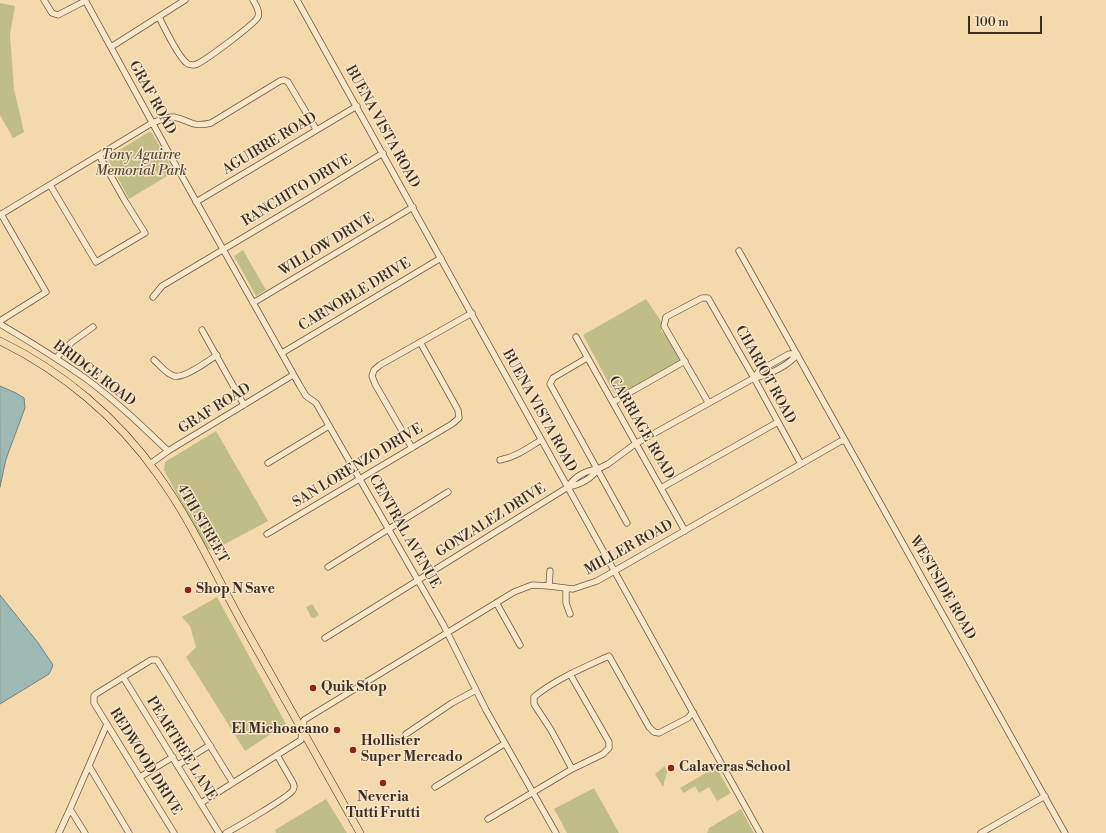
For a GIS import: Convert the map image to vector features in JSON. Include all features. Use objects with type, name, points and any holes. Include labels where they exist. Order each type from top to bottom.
[{"type":"main road","name":"4TH STREET","points":[[0,341],[42,365],[90,400],[118,426],[163,481],[188,523],[360,833]]},
{"type":"street","points":[[44,0],[52,13],[58,15],[85,0]]},
{"type":"street","name":"GRAF ROAD","points":[[85,0],[223,249]]},
{"type":"street","points":[[111,47],[185,0]]},
{"type":"street","points":[[159,17],[178,52],[186,62],[196,65],[218,51],[255,22],[258,18],[259,12],[252,0]]},
{"type":"street","name":"BUENA VISTA ROAD","points":[[297,0],[760,833]]},
{"type":"street","points":[[0,323],[46,292],[1,215],[152,123],[172,117],[202,126],[211,123],[280,81],[284,80],[288,82],[316,129]]},
{"type":"street","name":"AGUIRRE ROAD","points":[[196,202],[356,106]]},
{"type":"street","name":"RANCHITO DRIVE","points":[[153,297],[162,286],[383,153]]},
{"type":"street","points":[[50,185],[96,262],[145,233],[99,155]]},
{"type":"street","name":"WILLOW DRIVE","points":[[253,303],[413,207]]},
{"type":"street","name":"CENTRAL AVENUE","points":[[223,249],[293,375],[305,394],[316,403],[360,478],[448,634],[504,744],[556,833]]},
{"type":"street","name":"WESTSIDE ROAD","points":[[739,251],[1065,833]]},
{"type":"street","name":"CARNOBLE DRIVE","points":[[282,353],[441,258]]},
{"type":"street","name":"CHARIOT ROAD","points":[[684,361],[664,326],[666,317],[702,298],[708,298],[801,464]]},
{"type":"street","points":[[412,448],[372,376],[374,370],[380,365],[472,313]]},
{"type":"street","name":"BRIDGE ROAD","points":[[0,323],[56,358],[86,379],[112,399],[168,451]]},
{"type":"street","points":[[56,358],[72,342],[93,328]]},
{"type":"street","points":[[202,330],[244,405]]},
{"type":"street","name":"CARRIAGE ROAD","points":[[576,337],[685,531]]},
{"type":"street","name":"SAN LORENZO DRIVE","points":[[267,534],[452,424],[459,418],[458,410],[420,342]]},
{"type":"street","name":"GONZALEZ DRIVE","points":[[325,638],[568,487],[575,486],[593,475],[598,469],[608,464],[635,444],[708,402],[754,378],[759,371],[789,354],[797,354]]},
{"type":"street","points":[[154,360],[170,374],[178,376],[185,374],[217,355]]},
{"type":"street","points":[[587,358],[553,378],[550,384],[627,523]]},
{"type":"street","points":[[613,402],[684,361],[708,402]]},
{"type":"street","name":"GRAF ROAD","points":[[150,464],[168,451],[293,375]]},
{"type":"street","points":[[661,488],[778,422]]},
{"type":"street","points":[[268,463],[330,426]]},
{"type":"street","points":[[500,460],[516,456],[541,440]]},
{"type":"street","name":"MILLER ROAD","points":[[277,755],[301,740],[304,720],[448,634],[514,592],[528,586],[536,585],[566,589],[587,586],[615,572],[841,441],[845,441]]},
{"type":"street","points":[[328,567],[448,492]]},
{"type":"street","points":[[549,586],[550,571]]},
{"type":"street","points":[[566,589],[566,603],[570,614]]},
{"type":"street","points":[[497,604],[520,645]]},
{"type":"street","points":[[572,769],[548,725],[534,704],[534,697],[548,686],[570,674],[609,656],[649,727],[654,732],[659,733],[688,718],[693,712]]},
{"type":"street","points":[[123,677],[153,659],[157,660],[233,783]]},
{"type":"street","points":[[488,819],[572,769],[603,754],[609,748],[610,742],[570,674]]},
{"type":"street","name":"REDWOOD DRIVE","points":[[123,677],[96,694],[94,696],[95,704],[174,833]]},
{"type":"street","name":"PEARTREE LANE","points":[[123,677],[219,833]]},
{"type":"street","points":[[406,734],[452,703],[476,690]]},
{"type":"street","points":[[58,833],[107,724]]},
{"type":"street","points":[[435,787],[504,744]]},
{"type":"street","points":[[178,765],[210,745]]},
{"type":"street","points":[[201,803],[277,755],[294,785],[294,789],[280,800],[226,833]]},
{"type":"street","points":[[140,777],[173,757]]},
{"type":"street","points":[[89,766],[129,833]]},
{"type":"street","points":[[981,833],[1045,796]]},
{"type":"street","points":[[70,809],[85,833]]},
{"type":"green space","points":[[0,3],[15,6],[10,34],[14,89],[24,132],[13,138],[0,115]]},
{"type":"green space","name":"Tony Aguirre Memorial Park","points":[[149,132],[152,133],[174,172],[129,199],[108,159],[110,156]]},
{"type":"green space","points":[[243,250],[266,290],[256,296],[234,256]]},
{"type":"green space","points":[[646,299],[661,321],[661,331],[670,339],[682,360],[620,396],[614,393],[583,335]]},
{"type":"green space","points":[[216,431],[268,521],[214,550],[206,549],[164,470],[165,462]]},
{"type":"green space","points":[[217,597],[286,724],[245,751],[186,657],[196,647],[190,626],[182,617]]},
{"type":"green space","points":[[312,604],[319,615],[314,618],[311,617],[306,607]]},
{"type":"green space","points":[[665,766],[667,772],[663,787],[655,774]]},
{"type":"green space","points":[[716,767],[731,793],[717,801],[709,787],[699,793],[695,786],[684,793],[680,788]]},
{"type":"green space","points":[[594,788],[619,833],[567,833],[554,809]]},
{"type":"green space","points":[[326,799],[347,833],[276,833],[275,830]]},
{"type":"green space","points":[[741,809],[754,833],[707,833],[709,828]]},
{"type":"water","points":[[0,386],[24,398],[25,408],[6,459],[0,487]]},
{"type":"water","points":[[0,595],[39,644],[53,665],[49,674],[0,704]]},
{"type":"place","name":"Shop N Save","points":[[188,590]]},
{"type":"place","name":"Quik Stop","points":[[313,688]]},
{"type":"place","name":"El Michoacano","points":[[337,730]]},
{"type":"place","name":"Hollister Super Mercado","points":[[353,750]]},
{"type":"place","name":"Calaveras School","points":[[671,768]]},
{"type":"place","name":"Neveria Tutti Frutti","points":[[383,783]]}]
